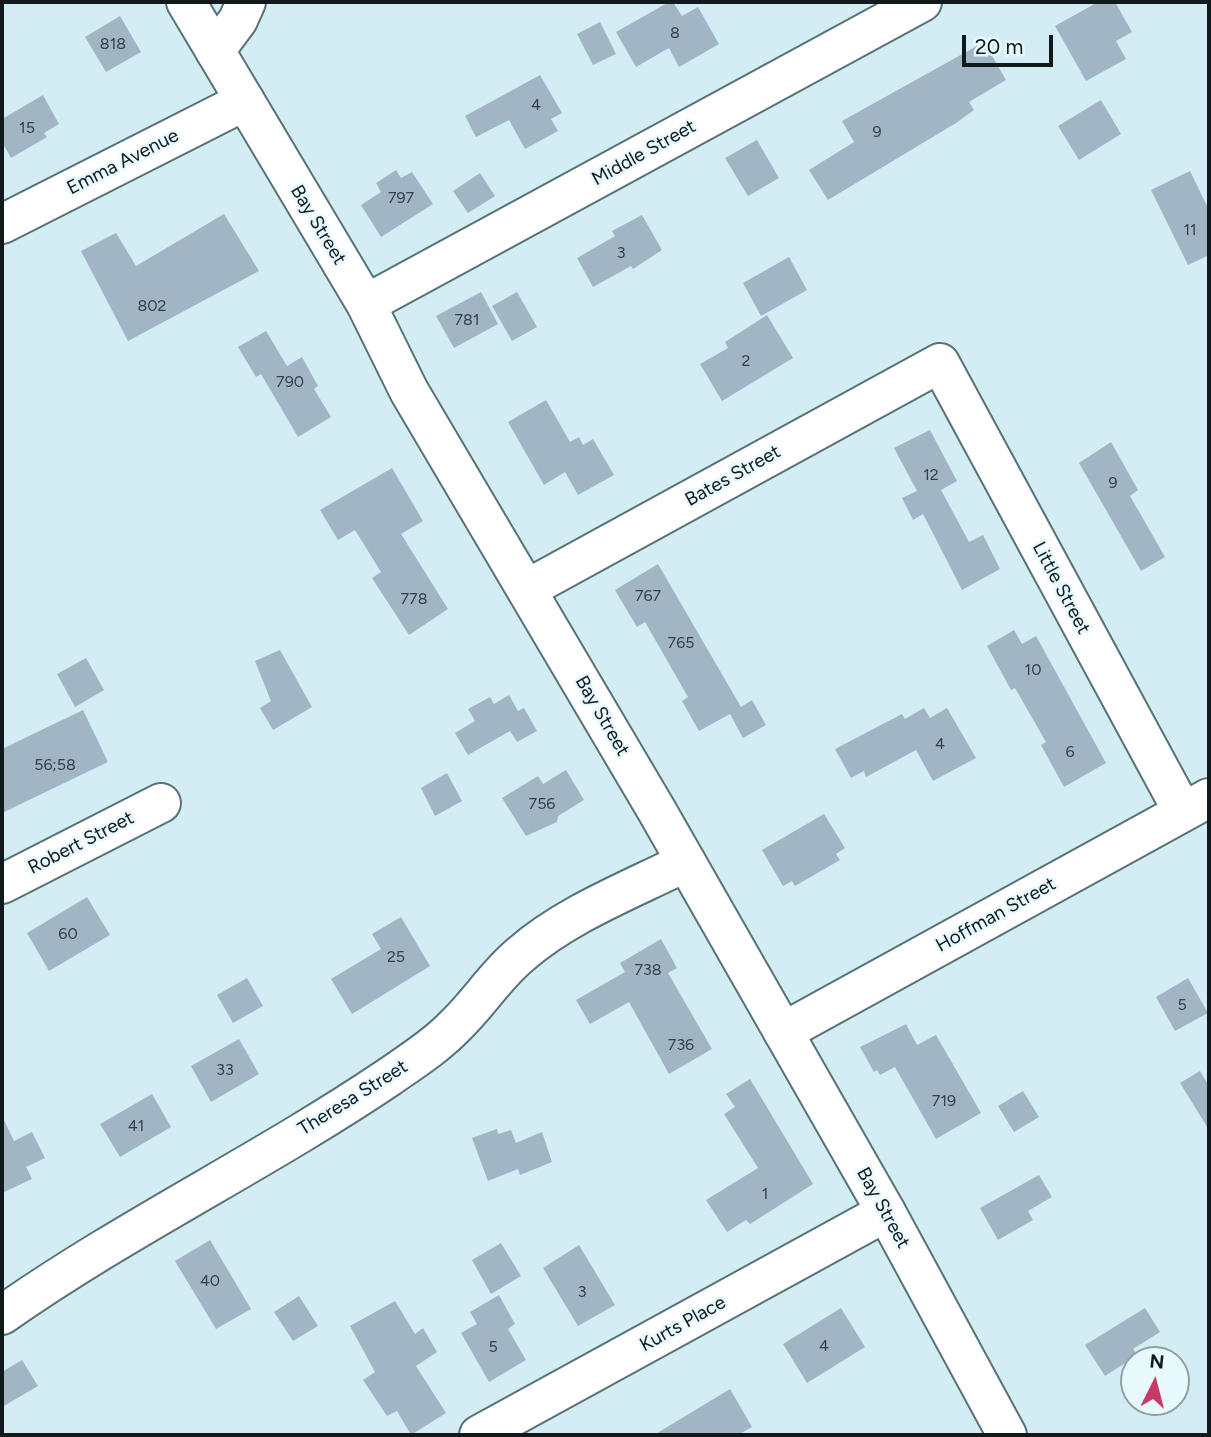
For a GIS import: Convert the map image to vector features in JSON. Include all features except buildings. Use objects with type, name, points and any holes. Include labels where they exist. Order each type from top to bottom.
[{"type":"street","name":"Bay Street","points":[[186,2],[366,304],[409,391],[686,862],[886,1212],[1007,1435]]},
{"type":"street","points":[[215,51],[238,20],[246,2]]},
{"type":"street","name":"Middle Street","points":[[366,304],[922,2]]},
{"type":"street","name":"Emma Avenue","points":[[2,224],[244,101]]},
{"type":"street","name":"Bates Street","points":[[527,590],[940,363]]},
{"type":"street","name":"Little Street","points":[[940,363],[1196,805]]},
{"type":"street","name":"Robert Street","points":[[2,884],[161,803]]},
{"type":"street","name":"Hoffman Street","points":[[783,1032],[1196,805]]},
{"type":"street","name":"Theresa Street","points":[[2,1315],[57,1276],[336,1110],[413,1060],[456,1026],[493,981],[520,954],[558,927],[686,862]]},
{"type":"street","name":"Kurts Place","points":[[479,1435],[886,1212]]}]
